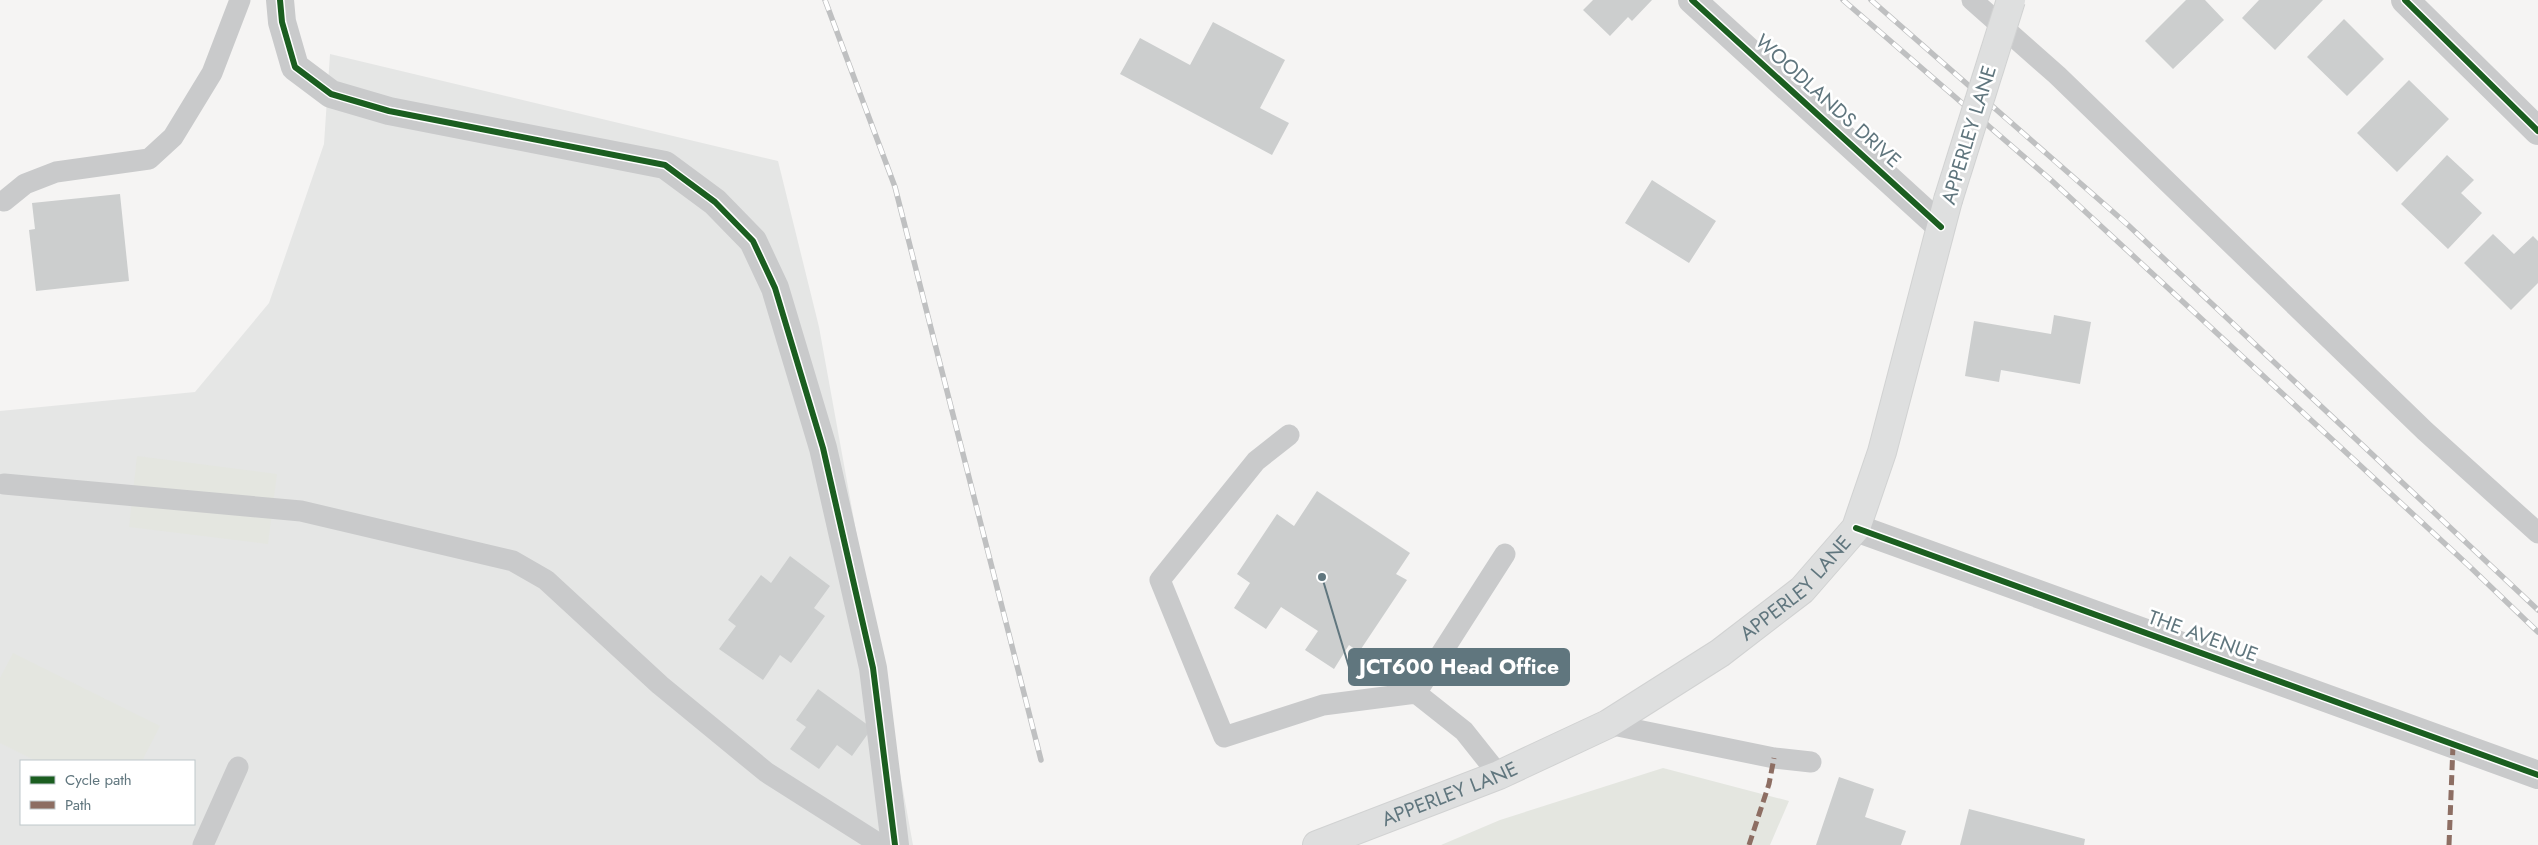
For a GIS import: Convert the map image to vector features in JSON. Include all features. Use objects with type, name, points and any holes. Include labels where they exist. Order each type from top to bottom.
[{"type":"highway","name":"APPERLEY LANE","points":[[1317,845],[1499,775],[1608,724],[1720,653],[1802,590],[1856,528],[1882,452],[1948,200],[2011,0]]},
{"type":"street","points":[[280,0],[282,22],[295,67],[331,94],[389,111],[665,165],[715,202],[754,241],[775,288],[823,448],[873,668],[895,845]]},
{"type":"street","name":"WOODLANDS DRIVE","points":[[1692,0],[1941,227]]},
{"type":"street","points":[[2404,0],[2538,131]]},
{"type":"street","name":"THE AVENUE","points":[[1856,528],[2538,775]]},
{"type":"lane","points":[[4,201],[25,184],[56,172],[149,159],[173,137],[212,73],[240,0]]},
{"type":"lane","points":[[1972,0],[2058,75],[2425,431],[2538,534]]},
{"type":"lane","points":[[1289,435],[1256,461],[1160,580],[1224,737],[1323,704],[1416,693],[1464,731],[1499,775]]},
{"type":"lane","points":[[4,484],[301,511],[513,561],[546,580],[660,685],[766,772],[881,845]]},
{"type":"lane","points":[[1416,693],[1505,554]]},
{"type":"lane","points":[[1608,724],[1774,758],[1811,762]]},
{"type":"lane","points":[[203,845],[238,767]]},
{"type":"shaded area","points":[[330,54],[778,161],[819,327],[913,845],[0,845],[0,411],[195,392],[269,303],[324,144]]},
{"type":"shaded area","points":[[137,456],[277,474],[268,544],[129,527]]},
{"type":"shaded area","points":[[13,653],[160,726],[143,760],[34,760],[0,743],[0,678]]},
{"type":"shaded area","points":[[1663,768],[1789,801],[1770,845],[1441,845],[1500,820]]},
{"type":"building","points":[[1593,0],[1652,0],[1632,21],[1628,17],[1610,36],[1583,10]]},
{"type":"building","points":[[2186,0],[2205,0],[2224,20],[2173,69],[2145,41]]},
{"type":"building","points":[[2259,0],[2323,0],[2275,50],[2242,18]]},
{"type":"building","points":[[2344,19],[2384,59],[2347,96],[2307,57]]},
{"type":"building","points":[[1213,22],[1285,60],[1260,108],[1289,123],[1272,155],[1120,74],[1140,38],[1190,65]]},
{"type":"building","points":[[2409,80],[2449,119],[2397,172],[2357,133]]},
{"type":"building","points":[[2447,155],[2474,180],[2461,193],[2482,213],[2448,249],[2401,204]]},
{"type":"building","points":[[1652,180],[1716,221],[1689,263],[1625,223]]},
{"type":"building","points":[[120,194],[129,281],[36,291],[29,230],[35,229],[32,203]]},
{"type":"building","points":[[2493,234],[2514,254],[2533,236],[2538,241],[2538,283],[2511,310],[2464,263]]},
{"type":"building","points":[[2054,315],[2091,322],[2080,384],[2001,370],[1999,382],[1965,376],[1974,321],[2051,334]]},
{"type":"building","points":[[1317,491],[1410,553],[1396,574],[1407,580],[1359,652],[1349,645],[1334,669],[1305,650],[1318,631],[1281,607],[1266,629],[1234,608],[1250,583],[1237,574],[1277,514],[1294,526]]},
{"type":"building","points":[[790,556],[830,586],[814,608],[825,616],[791,663],[780,655],[763,680],[719,649],[736,626],[728,620],[761,575],[771,583]]},
{"type":"building","points":[[818,689],[872,728],[852,756],[837,745],[819,769],[790,749],[806,727],[796,720]]},
{"type":"building","points":[[1839,777],[1874,789],[1865,817],[1906,831],[1901,845],[1816,845]]},
{"type":"building","points":[[1969,809],[2085,839],[2084,845],[1960,845]]},
{"type":"railway","points":[[825,0],[895,187],[1041,760]]},
{"type":"railway","points":[[1843,0],[2051,180],[2538,632]]},
{"type":"railway","points":[[1871,0],[2128,225],[2538,610]]},
{"type":"marked path","points":[[2449,845],[2453,745]]},
{"type":"marked path","points":[[1749,845],[1769,784],[1774,758]]},
{"type":"cycle path","points":[[280,0],[282,22],[295,67],[331,94],[389,111],[665,165],[715,202],[753,241],[775,288],[823,448],[873,668],[895,845]]},
{"type":"cycle path","points":[[1692,0],[1941,227]]},
{"type":"cycle path","points":[[2405,0],[2538,131]]},
{"type":"cycle path","points":[[1856,528],[2538,775]]},
{"type":"place","name":"JCT600 Head Office","points":[[1322,577]]}]
